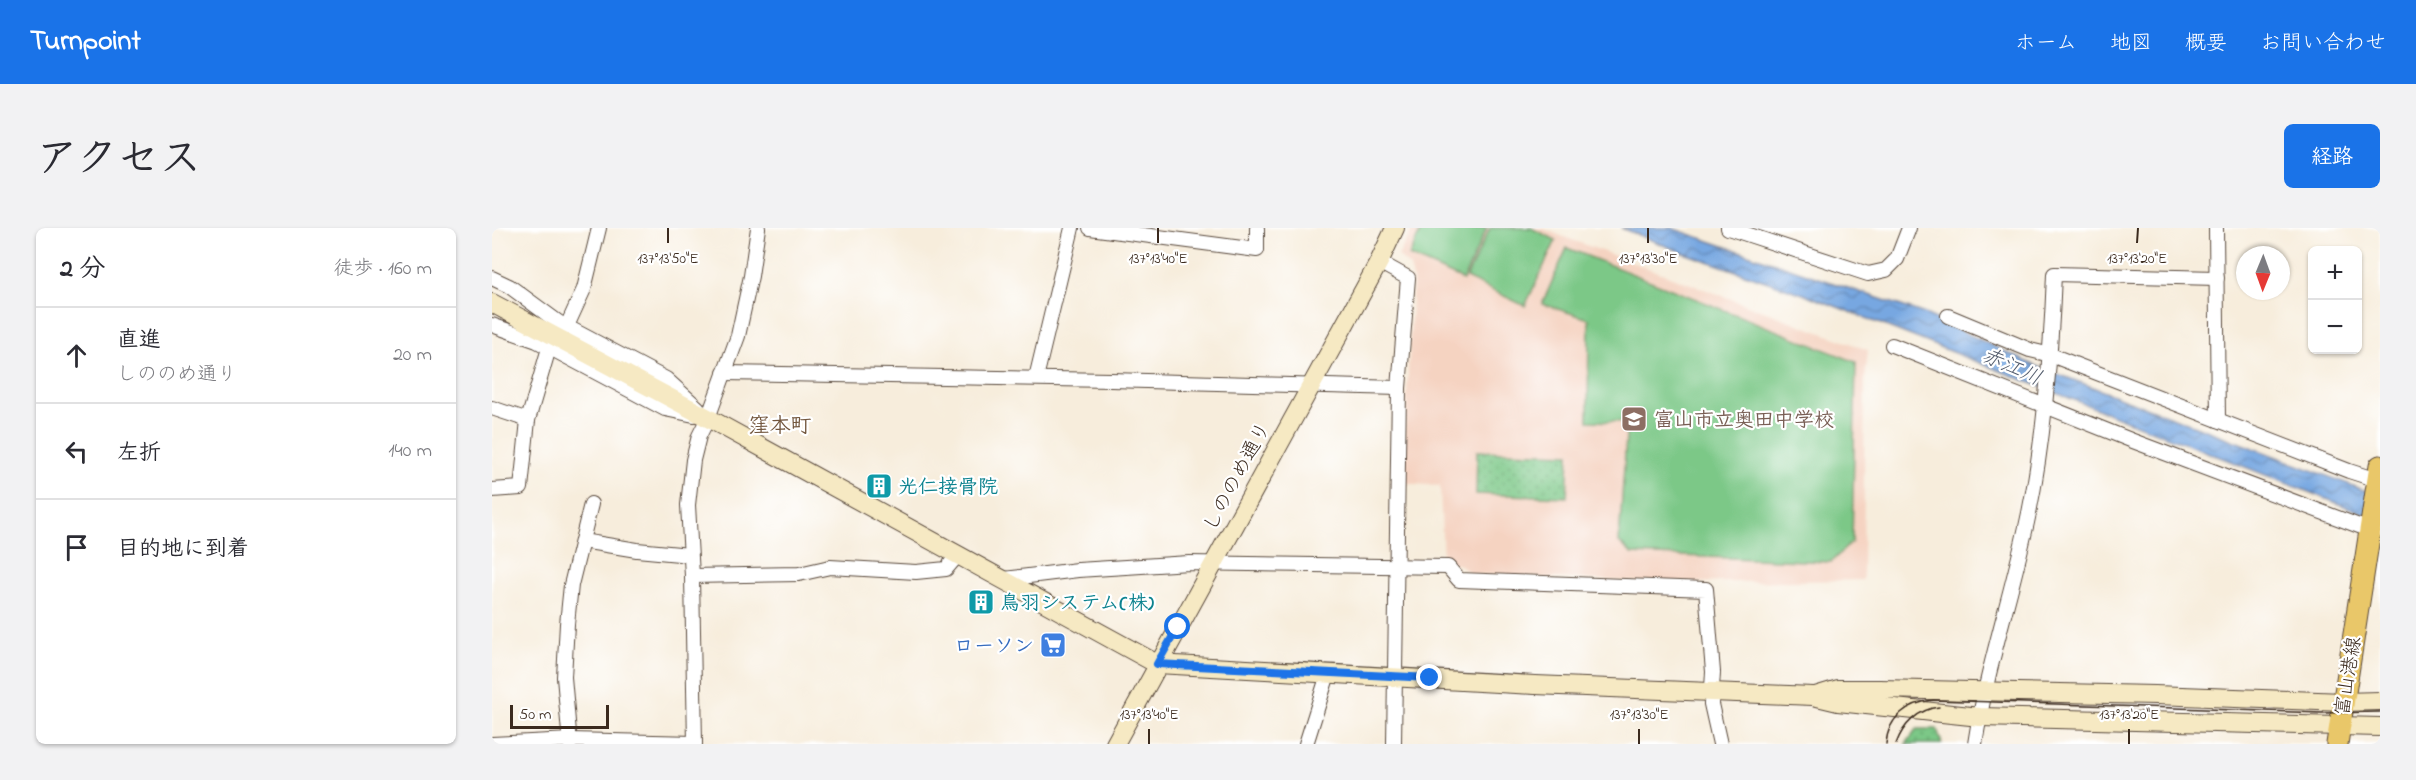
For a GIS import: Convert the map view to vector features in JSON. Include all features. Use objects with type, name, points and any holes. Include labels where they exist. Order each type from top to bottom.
[{"type":"main road","name":"富山港線","points":[[2338,736],[2374,529],[2379,479]]},
{"type":"street","points":[[567,326],[584,289],[600,228]]},
{"type":"street","points":[[492,744],[570,742],[695,744],[692,576],[688,505],[693,460],[699,436],[708,418],[738,336],[751,276],[758,228]]},
{"type":"street","points":[[1036,378],[1072,228]]},
{"type":"street","points":[[1090,228],[1257,250],[1257,228]]},
{"type":"street","name":"しののめ通り","points":[[1115,744],[1379,262],[1395,228]]},
{"type":"street","points":[[1728,228],[1868,274],[1886,270],[1898,259],[1909,228]]},
{"type":"street","points":[[2216,228],[2218,420]]},
{"type":"street","points":[[1379,262],[1408,278],[1399,388],[1394,744]]},
{"type":"street","points":[[1975,744],[1985,692],[2029,514],[2051,359],[2054,274],[2217,278]]},
{"type":"street","points":[[492,278],[509,286],[567,326],[666,379],[708,418]]},
{"type":"street","points":[[492,303],[708,418],[1157,664],[1814,696],[1838,702],[1980,717],[2338,736],[2380,727]]},
{"type":"street","points":[[1948,316],[2051,359],[2349,471],[2379,479]]},
{"type":"street","points":[[492,325],[537,341],[665,409],[708,418]]},
{"type":"street","points":[[1892,345],[2045,399],[2133,441],[2374,529]]},
{"type":"street","points":[[492,490],[521,488],[528,420],[549,348]]},
{"type":"street","points":[[724,373],[1036,378],[1399,388]]},
{"type":"street","points":[[492,408],[528,420]]},
{"type":"street","points":[[570,742],[564,677],[567,624],[571,585],[591,504]]},
{"type":"street","points":[[582,541],[637,550],[690,555]]},
{"type":"street","points":[[692,576],[799,574],[830,567],[916,572],[946,569],[958,555]]},
{"type":"street","points":[[1004,579],[1078,570],[1215,563],[1448,567],[1459,580],[1706,589],[1713,672],[1711,704],[1720,744]]},
{"type":"street","points":[[1306,744],[1328,674]]},
{"type":"street","points":[[1814,696],[1838,689],[2380,702]]},
{"type":"shaded area","name":"富山市立奥田中学校","points":[[1413,228],[1540,228],[1868,350],[1865,380],[1863,580],[1664,583],[1471,574],[1460,565],[1443,561],[1440,486],[1402,483],[1413,279],[1410,267],[1398,256]]},
{"type":"green space","points":[[1422,228],[1487,228],[1463,280],[1409,256]]},
{"type":"green space","points":[[1490,228],[1531,228],[1556,240],[1525,306],[1466,278]]},
{"type":"green space","points":[[1567,248],[1856,362],[1852,542],[1831,562],[1632,554],[1619,542],[1627,422],[1588,421],[1589,319],[1542,304]]},
{"type":"green space","points":[[1477,451],[1569,454],[1567,497],[1476,494]]},
{"type":"green space","points":[[1917,729],[1937,729],[1942,744],[1906,744]]},
{"type":"water","name":"赤江川","points":[[1621,228],[1671,228],[1925,314],[2034,365],[2380,496],[2380,520],[1812,297],[1681,252]]},
{"type":"tram line","points":[[1886,744],[1891,726],[1901,713],[1915,704],[1933,700],[2322,713],[2380,712]]},
{"type":"tram line","points":[[1896,744],[1912,719],[1924,711],[1939,707]]},
{"type":"place","name":"富山市立奥田中学校","points":[[1634,419]]},
{"type":"place","name":"光仁接骨院","points":[[879,486]]},
{"type":"place","name":"鳥羽システム(株)","points":[[981,602]]},
{"type":"place","name":"ローソン","points":[[1053,645]]},
{"type":"district","name":"窪本町","points":[[780,425]]},
{"type":"route","points":[[1178,627],[1157,664],[1430,678]]}]
